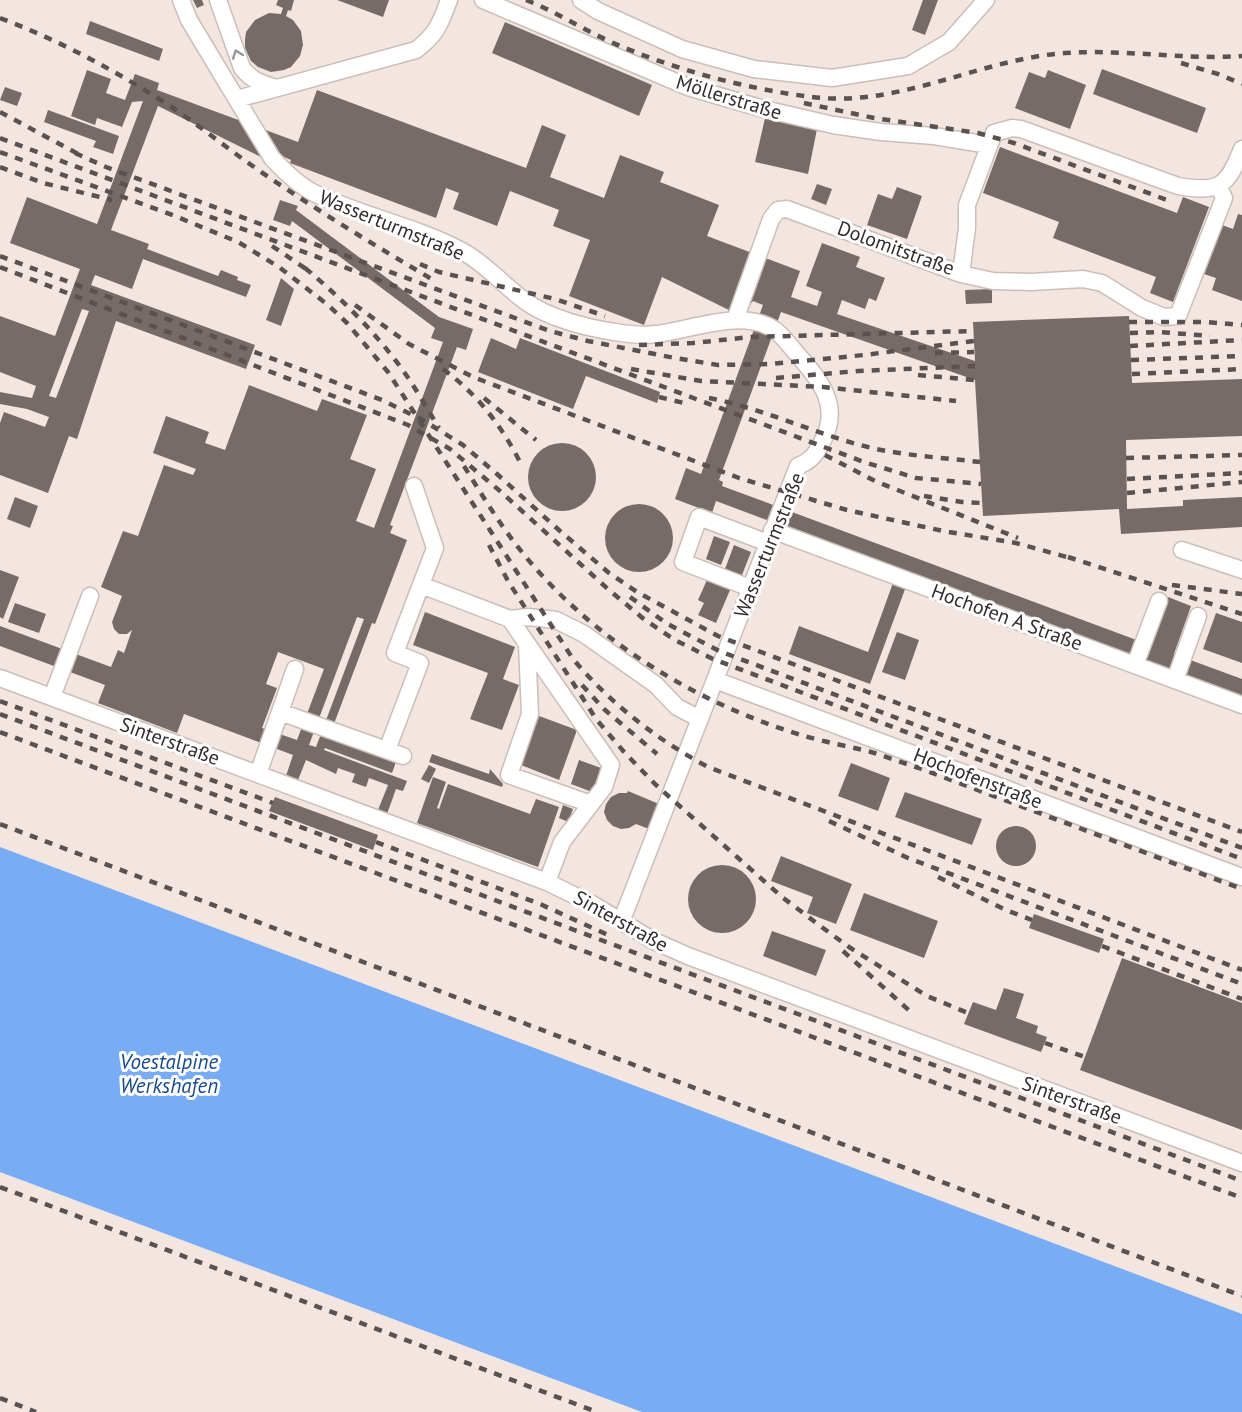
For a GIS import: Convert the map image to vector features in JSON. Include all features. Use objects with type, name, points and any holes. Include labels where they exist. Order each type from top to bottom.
[{"type":"street","name":"Wasserturmstraße","points":[[181,0],[189,20],[272,158],[287,174],[312,192],[462,251],[488,268],[525,302],[544,313],[615,332],[654,335],[735,320],[759,322],[776,331],[823,387],[830,405],[830,420],[825,437],[815,455],[808,462],[798,466],[621,922]]},
{"type":"street","points":[[218,0],[242,68],[248,76],[260,83],[277,88]]},
{"type":"street","points":[[237,99],[416,50],[431,39],[440,25],[449,0]]},
{"type":"street","name":"Möllerstraße","points":[[483,0],[688,87],[764,109],[833,125],[880,132],[934,136],[989,145]]},
{"type":"street","points":[[581,0],[598,11],[682,49],[754,69],[832,78],[908,66],[950,42],[986,0]]},
{"type":"street","points":[[989,145],[994,133],[1002,129],[1021,129],[1178,186],[1209,189],[1224,183],[1233,171],[1242,149]]},
{"type":"street","name":"Dolomitstraße","points":[[735,320],[771,219],[778,210],[788,209],[961,274],[968,228],[966,205],[989,145]]},
{"type":"street","points":[[961,274],[993,281],[1031,282],[1083,279],[1102,283],[1149,311],[1164,317],[1178,316],[1224,198],[1218,185]]},
{"type":"street","points":[[280,712],[395,753],[420,663],[395,653],[435,548],[414,486]]},
{"type":"street","name":"Hochofen A Straße","points":[[750,588],[682,562],[699,518],[770,537],[1135,664],[1242,705]]},
{"type":"street","points":[[1182,550],[1242,570]]},
{"type":"street","points":[[421,585],[510,618],[556,620],[584,634],[656,685],[677,707],[700,719]]},
{"type":"street","points":[[52,697],[90,597]]},
{"type":"street","points":[[1135,664],[1159,600]]},
{"type":"street","points":[[1175,680],[1198,616]]},
{"type":"street","points":[[510,618],[611,765],[604,787],[562,842],[547,882]]},
{"type":"street","points":[[527,644],[530,714],[508,775],[591,804]]},
{"type":"street","points":[[258,774],[296,669]]},
{"type":"street","name":"Sinterstraße","points":[[0,678],[547,882],[562,888],[654,941],[688,956],[1242,1163]]},
{"type":"street","name":"Hochofenstraße","points":[[715,680],[1242,878]]},
{"type":"water","name":"Voestalpine Werkshafen","points":[[0,847],[1242,1314],[1242,1412],[642,1412],[0,1172]]},
{"type":"building","points":[[193,0],[202,0],[204,5],[197,8]]},
{"type":"building","points":[[278,0],[294,0],[291,11],[288,10],[286,16],[293,20],[301,31],[303,45],[300,56],[291,67],[271,72],[258,67],[251,61],[245,48],[245,40],[246,32],[255,20],[269,13],[281,14],[283,8],[276,5]]},
{"type":"building","points":[[337,0],[389,0],[383,17]]},
{"type":"building","points":[[923,0],[938,0],[925,35],[912,30]]},
{"type":"building","points":[[90,21],[163,49],[159,61],[86,34]]},
{"type":"building","points":[[505,22],[652,85],[639,116],[492,53]]},
{"type":"building","points":[[1102,69],[1206,108],[1197,133],[1093,94]]},
{"type":"building","points":[[87,70],[111,79],[106,93],[125,100],[135,74],[159,83],[157,90],[298,142],[317,90],[526,168],[542,125],[566,135],[550,177],[604,198],[620,155],[664,172],[660,182],[719,205],[707,236],[800,271],[791,297],[817,306],[822,292],[806,286],[822,243],[860,257],[856,267],[885,278],[876,301],[869,298],[865,309],[842,300],[837,314],[975,361],[973,322],[1129,316],[1132,383],[1242,379],[1242,436],[1126,440],[1127,509],[1183,506],[1183,500],[1242,497],[1242,527],[1121,534],[1119,509],[983,516],[975,380],[781,312],[719,480],[723,482],[722,486],[1150,645],[1168,597],[1191,606],[1174,654],[1242,679],[1242,696],[911,573],[870,684],[789,654],[799,626],[868,652],[898,569],[716,501],[712,513],[675,499],[686,468],[701,474],[763,305],[753,301],[741,316],[662,277],[644,325],[569,296],[590,240],[553,226],[559,210],[510,191],[497,226],[453,209],[459,193],[446,188],[436,218],[290,163],[291,160],[284,157],[281,167],[158,106],[111,230],[149,244],[147,249],[218,276],[221,270],[251,285],[246,297],[143,259],[132,289],[95,275],[91,285],[255,345],[246,369],[116,321],[77,439],[69,436],[48,493],[0,475],[0,423],[4,412],[45,427],[49,417],[27,409],[0,404],[0,392],[32,398],[36,386],[0,372],[0,316],[55,336],[80,269],[10,243],[27,197],[97,224],[143,101],[132,102],[122,127],[97,118],[95,125],[71,116]],"holes":[[[82,309],[89,311],[56,398],[49,396]]]},
{"type":"building","points":[[1048,70],[1086,85],[1070,129],[1015,108],[1029,72],[1045,78]]},
{"type":"building","points":[[5,87],[22,93],[17,106],[0,100]]},
{"type":"building","points":[[48,110],[119,136],[113,154],[93,147],[96,141],[44,122]]},
{"type":"building","points":[[765,118],[817,129],[808,174],[755,162]]},
{"type":"building","points":[[1000,147],[1177,213],[1183,197],[1209,207],[1173,302],[1150,293],[1156,277],[1053,238],[1059,222],[983,193]]},
{"type":"building","points":[[817,184],[832,189],[826,205],[811,199]]},
{"type":"building","points":[[897,187],[922,196],[907,239],[867,225],[878,194],[892,199]]},
{"type":"building","points":[[280,200],[298,206],[296,210],[439,317],[473,329],[466,350],[457,347],[390,525],[393,526],[390,533],[407,540],[375,624],[372,623],[329,737],[396,762],[392,773],[325,748],[324,750],[407,781],[403,791],[396,789],[387,814],[378,810],[388,785],[369,778],[366,787],[352,782],[355,774],[338,768],[336,774],[306,760],[298,780],[286,776],[293,755],[184,714],[177,733],[98,703],[105,685],[0,646],[0,626],[111,667],[118,650],[124,653],[132,630],[127,634],[119,634],[114,629],[112,622],[122,596],[101,587],[123,531],[138,536],[164,465],[193,475],[196,469],[153,453],[166,416],[209,432],[205,443],[225,450],[249,385],[317,411],[322,399],[367,415],[350,459],[376,469],[356,521],[374,528],[443,342],[431,338],[435,328],[292,221],[290,226],[273,220]],"holes":[[[357,617],[364,619],[316,747],[309,745]],[[278,652],[324,669],[297,740],[262,728],[277,688],[266,684]]]},
{"type":"building","points":[[1238,214],[1242,215],[1242,301],[1212,290],[1216,278],[1204,274],[1222,225],[1233,229]]},
{"type":"building","points":[[281,278],[294,289],[281,326],[266,320]]},
{"type":"building","points":[[992,289],[992,303],[966,304],[965,290]]},
{"type":"building","points":[[491,338],[516,349],[520,338],[660,392],[657,403],[586,376],[573,409],[478,372]]},
{"type":"building","points":[[555,443],[569,443],[581,448],[591,458],[596,477],[591,496],[581,506],[569,511],[555,511],[543,506],[533,496],[528,484],[528,470],[533,458],[543,448]]},
{"type":"building","points":[[15,497],[38,506],[30,528],[7,519]]},
{"type":"building","points":[[632,504],[646,504],[658,509],[668,519],[673,538],[668,557],[658,567],[646,572],[632,572],[620,567],[610,557],[605,545],[605,531],[610,519],[620,509]]},
{"type":"building","points":[[714,536],[730,542],[721,565],[706,559]]},
{"type":"building","points":[[734,545],[751,552],[742,575],[725,569]]},
{"type":"building","points":[[0,570],[19,577],[3,619],[0,617]]},
{"type":"building","points":[[707,580],[730,590],[716,623],[698,615],[704,603],[698,600]]},
{"type":"building","points":[[15,603],[46,614],[39,633],[8,622]]},
{"type":"building","points":[[425,612],[515,647],[503,679],[519,685],[502,730],[470,719],[488,673],[413,645]]},
{"type":"building","points":[[1216,613],[1242,622],[1242,663],[1203,649]]},
{"type":"building","points":[[897,632],[919,640],[905,680],[882,672]]},
{"type":"building","points":[[539,716],[577,730],[559,780],[521,765]]},
{"type":"building","points":[[432,754],[489,774],[490,769],[503,784],[502,787],[429,762]]},
{"type":"building","points":[[579,760],[601,768],[592,792],[571,784]]},
{"type":"building","points":[[851,763],[890,778],[878,811],[838,796]]},
{"type":"building","points":[[429,765],[436,769],[429,783],[421,779]]},
{"type":"building","points":[[433,777],[446,782],[437,808],[439,809],[448,784],[530,814],[536,799],[559,807],[538,867],[417,823]]},
{"type":"building","points":[[628,791],[659,804],[649,829],[636,824],[621,829],[613,826],[607,820],[604,812],[611,797]]},
{"type":"building","points":[[905,792],[982,819],[972,845],[895,817]]},
{"type":"building","points":[[275,797],[378,835],[373,850],[269,811]]},
{"type":"building","points":[[563,805],[573,809],[568,822],[559,818]]},
{"type":"building","points":[[1016,826],[1024,827],[1030,832],[1035,838],[1035,854],[1030,860],[1024,865],[1016,866],[1008,865],[1002,860],[997,854],[996,846],[997,838],[1002,832],[1008,827]]},
{"type":"building","points":[[781,856],[852,884],[836,924],[807,913],[813,897],[771,881]]},
{"type":"building","points":[[715,865],[729,865],[741,870],[751,880],[756,899],[751,918],[741,928],[729,933],[715,933],[703,928],[693,918],[688,906],[688,892],[693,880],[703,870]]},
{"type":"building","points":[[864,893],[938,921],[924,958],[850,930]]},
{"type":"building","points":[[1034,914],[1104,939],[1099,953],[1029,928]]},
{"type":"building","points":[[772,931],[826,950],[816,976],[763,956]]},
{"type":"building","points":[[1122,958],[1242,1003],[1242,1130],[1080,1070]]},
{"type":"building","points":[[1004,988],[1024,994],[1016,1018],[1038,1026],[1036,1033],[1047,1037],[1041,1052],[964,1024],[973,1002],[996,1010]]},
{"type":"railway","points":[[526,0],[611,42],[659,61],[735,83],[812,97],[844,99],[876,96],[1002,64],[1065,53],[1242,56]]},
{"type":"railway","points":[[0,18],[67,47],[131,82],[173,108],[299,197],[435,281]]},
{"type":"railway","points":[[1181,63],[1242,84]]},
{"type":"railway","points":[[804,103],[874,118],[978,133],[1014,143],[1167,200]]},
{"type":"railway","points":[[0,112],[82,156]]},
{"type":"railway","points":[[0,138],[864,462],[916,478],[981,484]]},
{"type":"railway","points":[[0,152],[175,216],[238,242],[279,267],[328,305],[347,323],[388,372],[573,659],[619,706],[670,745],[708,767],[1242,970]]},
{"type":"railway","points":[[75,153],[106,167],[550,331],[588,341],[718,365],[770,364],[974,341]]},
{"type":"railway","points":[[0,167],[43,183],[112,200]]},
{"type":"railway","points":[[272,246],[312,273]]},
{"type":"railway","points":[[0,256],[382,400],[421,419],[463,445],[609,573],[637,592],[718,636],[1242,832]]},
{"type":"railway","points":[[420,264],[439,272],[555,299],[605,316]]},
{"type":"railway","points":[[0,267],[408,425],[450,449],[645,620],[675,640],[713,659],[1242,859]]},
{"type":"railway","points":[[305,268],[343,302],[389,352],[415,388],[439,428]]},
{"type":"railway","points":[[355,305],[409,344],[473,377],[739,478],[847,510],[943,531],[1016,543],[1074,559]]},
{"type":"railway","points":[[1129,322],[1205,322],[1242,325]]},
{"type":"railway","points":[[639,345],[693,343],[751,337],[973,331]]},
{"type":"railway","points":[[1130,333],[1159,332],[1210,336]]},
{"type":"railway","points":[[1130,346],[1242,340]]},
{"type":"railway","points":[[935,353],[974,352]]},
{"type":"railway","points":[[1131,360],[1242,356]]},
{"type":"railway","points":[[776,378],[858,371],[975,366]]},
{"type":"railway","points":[[443,369],[467,389],[487,411],[505,435],[520,462]]},
{"type":"railway","points":[[631,369],[701,381],[823,387],[956,401]]},
{"type":"railway","points":[[1132,374],[1242,369]]},
{"type":"railway","points":[[918,375],[975,380]]},
{"type":"railway","points":[[659,397],[684,403]]},
{"type":"railway","points":[[484,398],[536,440]]},
{"type":"railway","points":[[709,398],[876,449],[980,462]]},
{"type":"railway","points":[[825,455],[875,481],[1018,538]]},
{"type":"railway","points":[[1126,458],[1242,455]]},
{"type":"railway","points":[[464,466],[513,540],[558,592],[620,645],[689,688],[763,722],[919,768],[1242,889]]},
{"type":"railway","points":[[1127,479],[1242,473]]},
{"type":"railway","points":[[1127,493],[1242,482]]},
{"type":"railway","points":[[924,496],[982,503]]},
{"type":"railway","points":[[489,545],[508,581],[596,719],[656,785],[782,897],[849,947],[927,996],[968,1013]]},
{"type":"railway","points":[[1068,557],[1242,614]]},
{"type":"railway","points":[[1172,585],[1242,594]]},
{"type":"railway","points":[[630,597],[666,623],[719,651],[1242,848]]},
{"type":"railway","points":[[582,685],[605,710],[657,754]]},
{"type":"railway","points":[[0,701],[273,803]]},
{"type":"railway","points":[[0,714],[1242,1181]]},
{"type":"railway","points":[[0,732],[1242,1198]]},
{"type":"railway","points":[[829,821],[908,858],[1242,984]]},
{"type":"railway","points":[[0,824],[1242,1296]]},
{"type":"railway","points":[[376,842],[540,904],[608,935]]},
{"type":"railway","points":[[938,877],[1032,920]]},
{"type":"railway","points":[[1102,946],[1242,999]]},
{"type":"railway","points":[[843,951],[912,1013]]},
{"type":"railway","points":[[1045,1043],[1085,1057]]},
{"type":"railway","points":[[0,1187],[597,1412]]},
{"type":"railway","points":[[0,1398],[36,1412]]}]
